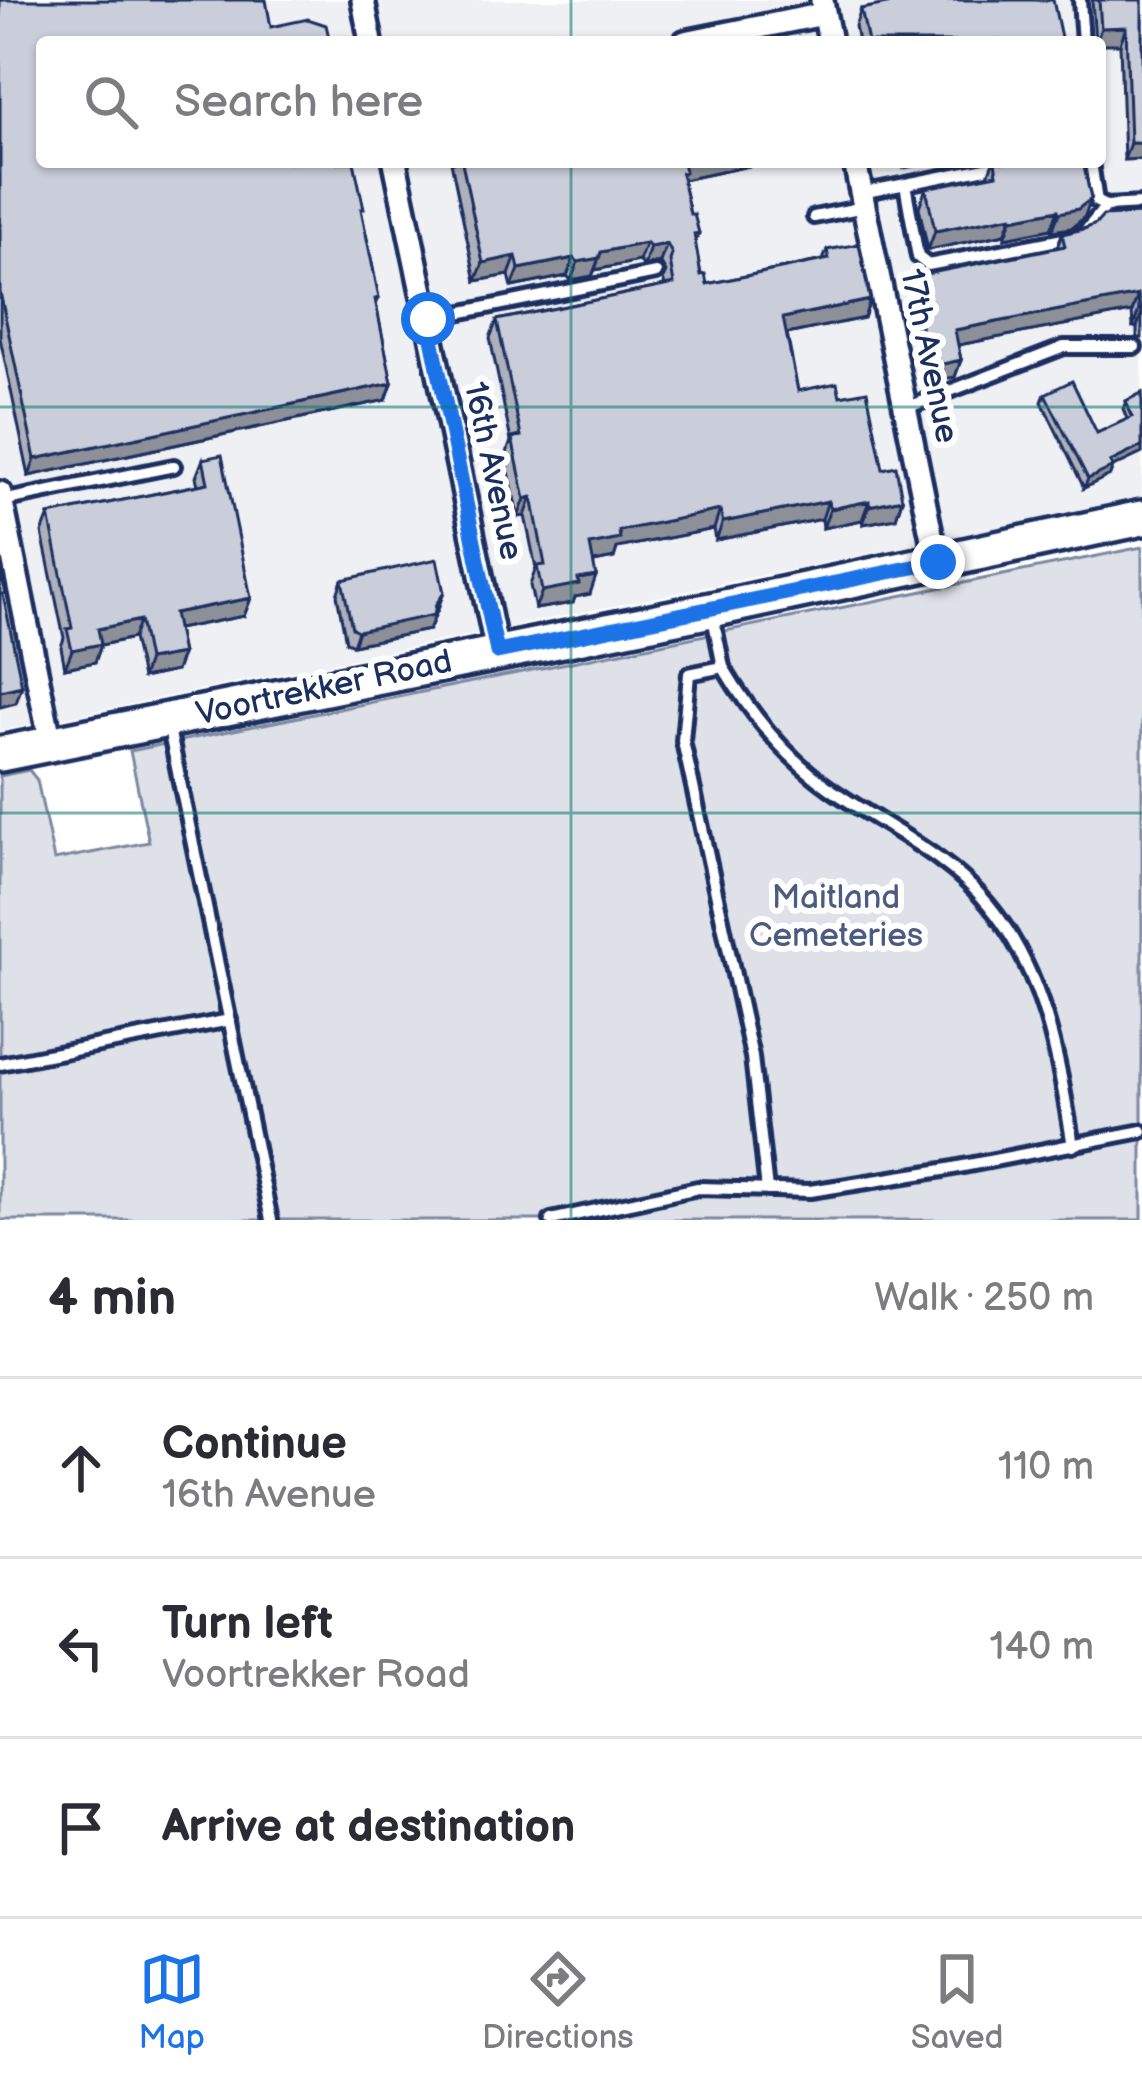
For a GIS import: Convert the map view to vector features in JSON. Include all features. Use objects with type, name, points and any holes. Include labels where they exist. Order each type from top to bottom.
[{"type":"main road","name":"Voortrekker Road","points":[[0,754],[1142,518]]},
{"type":"street","points":[[363,0],[370,36]]},
{"type":"street","points":[[709,36],[823,7]]},
{"type":"street","name":"16th Avenue","points":[[396,168],[497,652]]},
{"type":"street","name":"17th Avenue","points":[[856,168],[938,562]]},
{"type":"street","points":[[1,497],[51,744]]},
{"type":"lane","points":[[1080,0],[1083,36]]},
{"type":"lane","points":[[814,217],[905,184],[986,168]]},
{"type":"lane","points":[[1092,168],[1094,197],[1106,206],[1142,204]]},
{"type":"lane","points":[[905,184],[918,256],[928,265],[1074,236],[1085,232],[1106,206]]},
{"type":"lane","points":[[428,319],[656,273]]},
{"type":"lane","points":[[906,408],[1064,347],[1135,347]]},
{"type":"lane","points":[[1,497],[174,466]]},
{"type":"lane","points":[[712,610],[723,667],[774,742],[830,789],[944,862],[988,904],[1021,953],[1044,1007],[1073,1145]]},
{"type":"lane","points":[[723,667],[689,674],[683,741],[752,1058],[767,1190]]},
{"type":"lane","points":[[167,720],[271,1220]]},
{"type":"lane","points":[[0,1064],[230,1020]]},
{"type":"lane","points":[[550,1220],[698,1188],[810,1191],[1142,1131]]},
{"type":"shaded area","points":[[0,0],[1142,0],[1142,498],[0,731]]},
{"type":"green space","name":"Maitland Cemeteries","points":[[1142,547],[1142,1220],[0,1220],[0,776],[29,770],[37,780],[54,860],[149,842],[130,751]]},
{"type":"building","points":[[0,0],[266,0],[271,27],[308,19],[326,25],[329,36],[36,36],[36,168],[355,168],[392,383],[35,459],[0,292]]},
{"type":"building","points":[[907,0],[1053,0],[1061,36],[867,36],[861,9]]},
{"type":"building","points":[[1099,0],[1142,0],[1142,143],[1130,143],[1126,27],[1101,28]]},
{"type":"building","points":[[463,168],[684,168],[681,173],[690,214],[694,214],[699,233],[694,234],[701,275],[705,274],[707,284],[829,259],[827,250],[859,244],[870,300],[783,318],[798,391],[837,383],[840,396],[867,391],[883,469],[896,466],[902,499],[830,509],[828,501],[723,522],[720,510],[619,531],[620,539],[590,545],[596,576],[542,591],[537,566],[545,565],[532,497],[525,499],[512,438],[521,436],[497,320],[674,284],[672,254],[667,244],[650,247],[646,243],[578,262],[574,258],[519,269],[516,256],[483,263]]},
{"type":"building","points":[[996,168],[1084,168],[1091,199],[1078,209],[1059,213],[1012,216],[935,231],[926,188],[997,174]]},
{"type":"building","points":[[1142,214],[1142,310],[1138,295],[955,330],[961,360],[929,367],[917,306],[927,304],[921,275],[1065,246],[1062,234],[1096,224],[1103,216]]},
{"type":"building","points":[[1072,381],[1097,433],[1132,417],[1126,401],[1142,393],[1142,446],[1088,479],[1045,394]]},
{"type":"building","points":[[222,455],[251,598],[174,613],[182,654],[148,660],[140,620],[98,629],[101,644],[72,650],[67,629],[72,628],[49,515],[208,483],[203,459]]},
{"type":"building","points":[[437,559],[444,593],[434,615],[358,631],[352,628],[342,580]]},
{"type":"building","points":[[0,571],[22,686],[0,691]]},
{"type":"route","points":[[428,319],[497,652],[938,562]]}]
